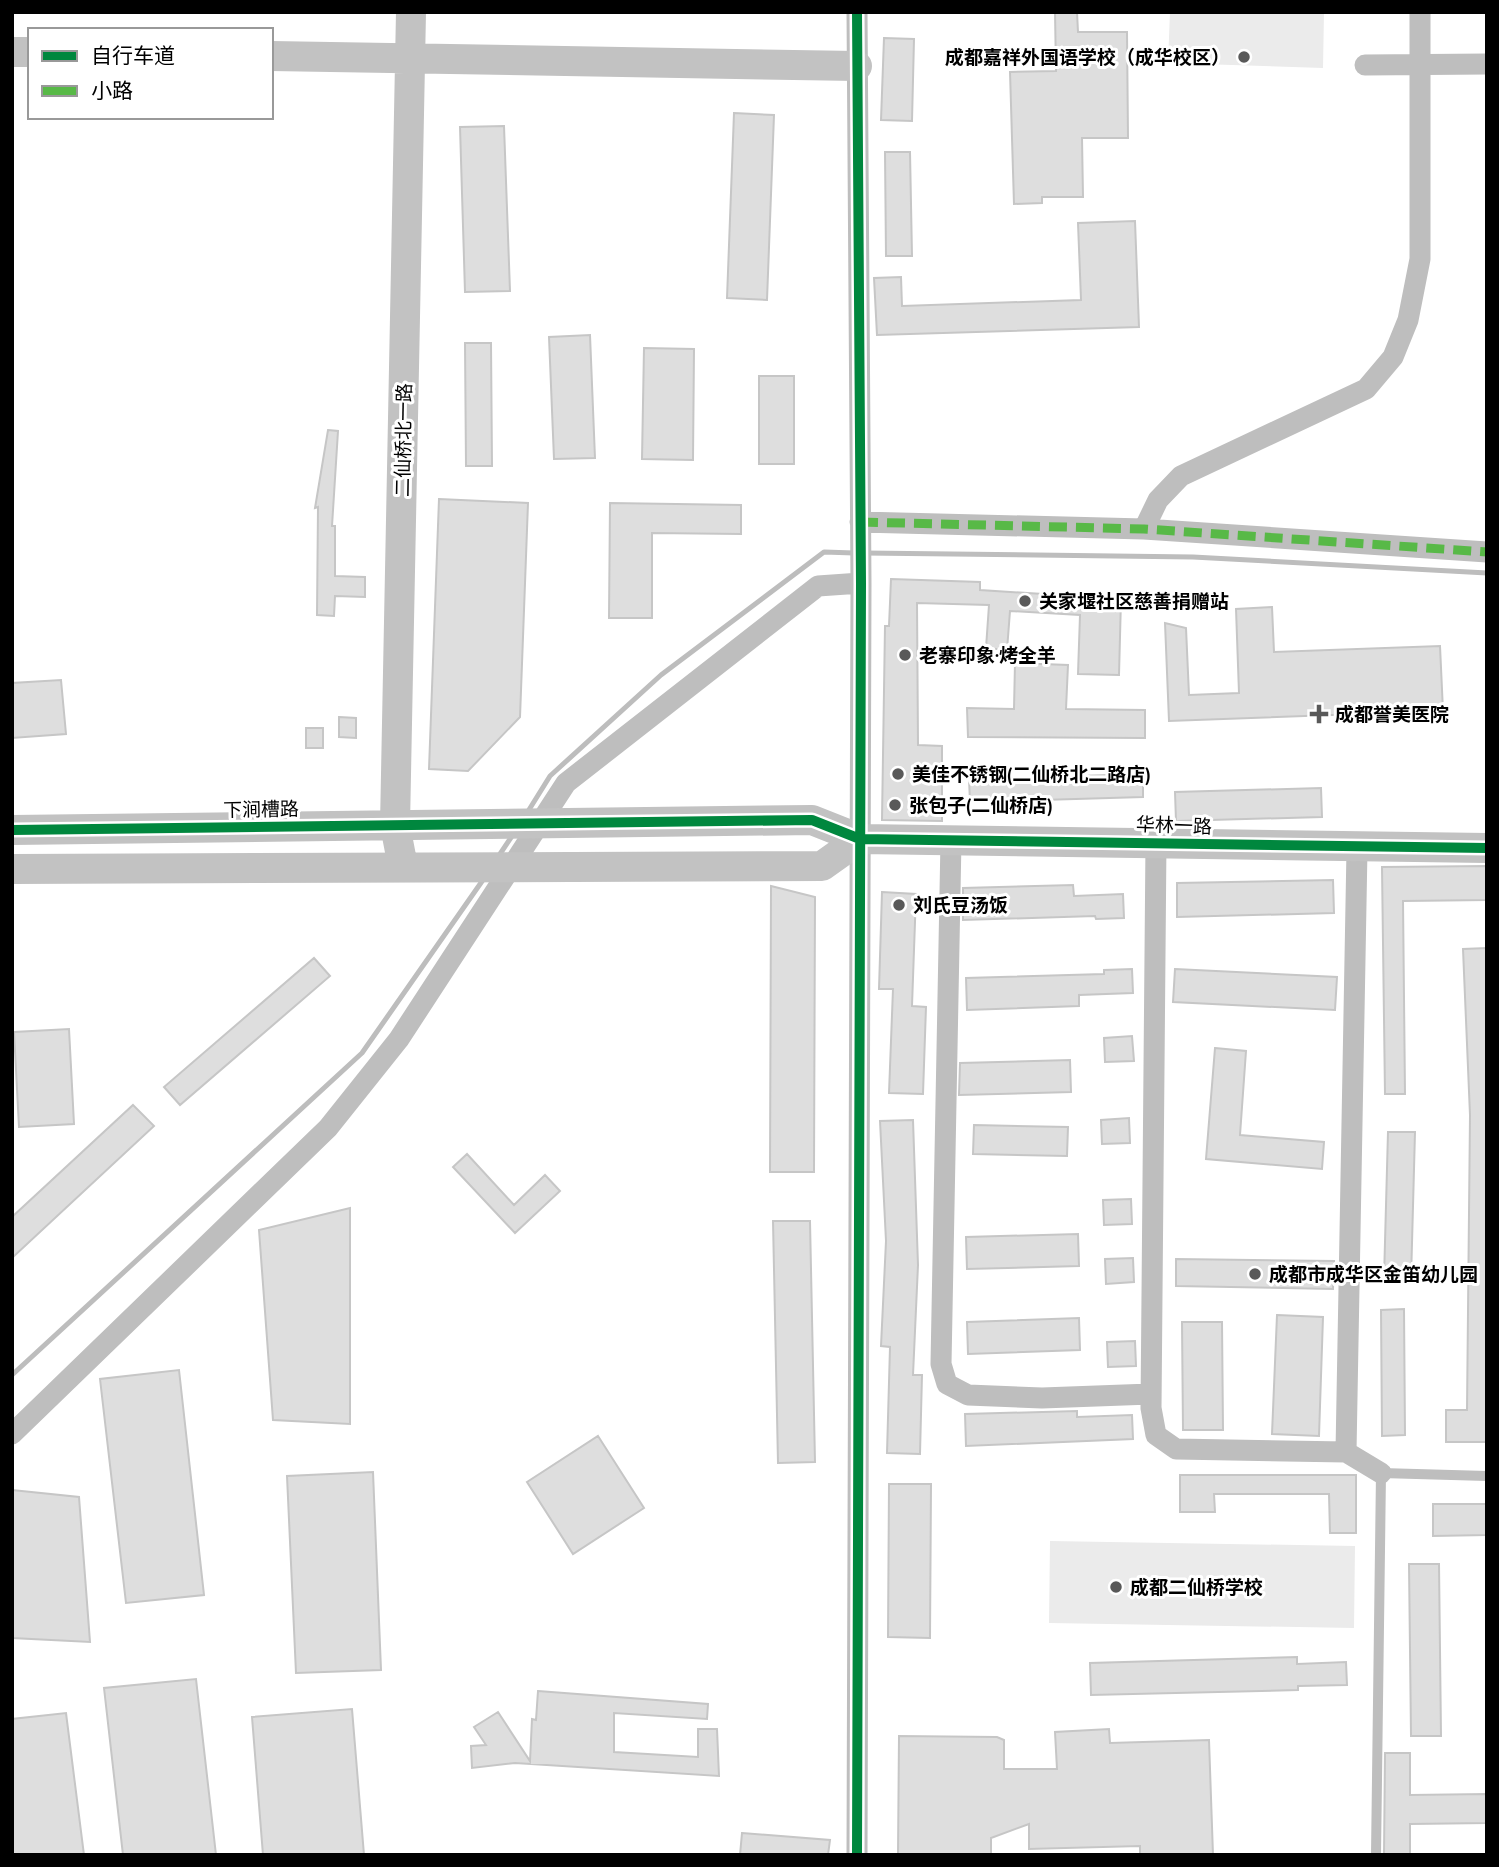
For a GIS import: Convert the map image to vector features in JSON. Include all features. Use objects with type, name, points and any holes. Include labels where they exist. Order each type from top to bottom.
[{"type":"street","name":"二仙桥北一路","points":[[403,867],[395,825],[411,12]]},
{"type":"street","points":[[856,12],[861,579],[857,1855]]},
{"type":"street","points":[[1144,529],[1158,500],[1181,476],[1366,389],[1393,357],[1408,320],[1420,259],[1420,12]]},
{"type":"street","points":[[273,56],[857,66]]},
{"type":"street","points":[[1364,65],[1487,64]]},
{"type":"street","points":[[860,527],[1144,529],[1487,552]]},
{"type":"street","points":[[12,1434],[328,1128],[399,1039],[498,867],[527,823],[566,783],[818,586],[861,579]]},
{"type":"street","name":"下涧槽路","points":[[12,830],[812,820],[860,839]]},
{"type":"street","points":[[12,869],[822,866],[860,839]]},
{"type":"street","name":"华林一路","points":[[860,839],[1156,841],[1357,849],[1487,848]]},
{"type":"street","points":[[951,840],[941,1364],[947,1384],[968,1395],[1042,1398],[1151,1394]]},
{"type":"street","points":[[1156,841],[1151,1394],[1156,1435],[1177,1449],[1346,1452],[1381,1473]]},
{"type":"street","points":[[1346,1452],[1357,849]]},
{"type":"lane","points":[[1376,1855],[1381,1473],[1487,1476]]},
{"type":"shaded area","name":"成都嘉祥外国语学校（成华校区）","points":[[1170,12],[1324,12],[1323,68],[1168,63]]},
{"type":"shaded area","points":[[1050,1541],[1355,1546],[1354,1628],[1049,1623]]},
{"type":"building","points":[[1055,12],[1077,12],[1078,32],[1127,32],[1128,138],[1082,138],[1083,197],[1042,197],[1042,203],[1014,204],[1010,72],[1056,71]]},
{"type":"building","points":[[884,38],[914,39],[912,121],[881,120]]},
{"type":"building","points":[[734,113],[774,115],[767,300],[727,298]]},
{"type":"building","points":[[504,126],[510,291],[465,292],[460,127]]},
{"type":"building","points":[[885,152],[910,152],[912,256],[886,256]]},
{"type":"building","points":[[1135,221],[1139,327],[877,335],[874,278],[901,277],[902,306],[1081,300],[1078,223]]},
{"type":"building","points":[[590,335],[595,458],[554,459],[549,337]]},
{"type":"building","points":[[465,343],[491,343],[492,466],[466,466]]},
{"type":"building","points":[[644,348],[694,349],[693,460],[642,459]]},
{"type":"building","points":[[759,376],[794,376],[794,464],[759,464]]},
{"type":"building","points":[[328,430],[338,431],[332,526],[335,526],[335,576],[365,577],[365,597],[335,596],[334,616],[317,615],[318,507],[315,508]]},
{"type":"building","points":[[439,499],[528,503],[520,717],[468,771],[429,769]]},
{"type":"building","points":[[610,503],[741,505],[741,534],[652,533],[652,618],[609,618]]},
{"type":"building","points":[[891,579],[980,582],[980,590],[1121,599],[1119,675],[1078,674],[1080,615],[1010,611],[1007,650],[986,648],[989,605],[917,603],[918,745],[942,746],[942,821],[882,820],[885,626],[889,626]]},
{"type":"building","name":"成都誉美医院","points":[[1272,607],[1274,652],[1440,646],[1443,711],[1169,721],[1165,623],[1186,628],[1189,695],[1239,693],[1236,609]]},
{"type":"building","points":[[1015,663],[1068,665],[1066,709],[1145,710],[1145,738],[968,737],[967,708],[1014,709]]},
{"type":"building","points":[[61,680],[66,734],[12,738],[12,683]]},
{"type":"building","points":[[339,717],[356,718],[356,738],[339,737]]},
{"type":"building","points":[[306,728],[323,728],[323,748],[306,748]]},
{"type":"building","points":[[1143,774],[1143,797],[970,802],[969,779]]},
{"type":"building","points":[[1321,788],[1322,817],[1176,821],[1175,792]]},
{"type":"building","points":[[1487,866],[1487,900],[1403,901],[1405,1094],[1385,1094],[1382,867]]},
{"type":"building","points":[[1333,880],[1334,913],[1177,917],[1177,883]]},
{"type":"building","points":[[1073,885],[1074,896],[1123,894],[1124,918],[1096,919],[1095,916],[963,920],[963,888]]},
{"type":"building","points":[[771,886],[815,897],[814,1172],[770,1172]]},
{"type":"building","points":[[882,892],[916,894],[912,1006],[926,1007],[923,1094],[889,1093],[893,989],[879,989]]},
{"type":"building","points":[[1487,948],[1487,1442],[1446,1442],[1446,1410],[1467,1410],[1470,1115],[1463,949]]},
{"type":"building","points":[[314,958],[330,976],[180,1105],[164,1087]]},
{"type":"building","points":[[1132,969],[1133,993],[1079,995],[1079,1006],[967,1010],[966,978],[1104,974],[1104,970]]},
{"type":"building","points":[[1175,969],[1337,977],[1335,1010],[1173,1002]]},
{"type":"building","points":[[69,1029],[74,1124],[19,1127],[14,1032]]},
{"type":"building","points":[[1132,1036],[1134,1061],[1105,1062],[1104,1038]]},
{"type":"building","points":[[1215,1048],[1246,1051],[1240,1135],[1324,1142],[1322,1169],[1206,1159]]},
{"type":"building","points":[[1070,1060],[1071,1092],[959,1095],[960,1063]]},
{"type":"building","points":[[133,1105],[154,1126],[12,1258],[12,1217]]},
{"type":"building","points":[[1129,1118],[1130,1143],[1102,1144],[1101,1120]]},
{"type":"building","points":[[913,1120],[918,1265],[913,1375],[922,1375],[920,1454],[887,1453],[890,1347],[881,1346],[886,1241],[880,1121]]},
{"type":"building","points":[[974,1125],[1068,1127],[1067,1156],[973,1154]]},
{"type":"building","points":[[1388,1132],[1415,1132],[1411,1280],[1384,1279]]},
{"type":"building","points":[[467,1154],[514,1205],[545,1175],[560,1191],[515,1233],[453,1167]]},
{"type":"building","points":[[1131,1199],[1132,1224],[1104,1225],[1103,1200]]},
{"type":"building","points":[[350,1208],[350,1424],[273,1420],[259,1230]]},
{"type":"building","points":[[773,1221],[810,1221],[815,1462],[778,1463]]},
{"type":"building","points":[[1078,1234],[1079,1266],[967,1269],[966,1237]]},
{"type":"building","points":[[1133,1258],[1134,1282],[1106,1284],[1105,1259]]},
{"type":"building","name":"成都市成华区金笛幼儿园","points":[[1176,1259],[1334,1261],[1333,1289],[1176,1286]]},
{"type":"building","points":[[1404,1309],[1405,1435],[1382,1436],[1381,1310]]},
{"type":"building","points":[[1277,1315],[1323,1317],[1319,1436],[1272,1434]]},
{"type":"building","points":[[1079,1318],[1080,1350],[968,1354],[967,1322]]},
{"type":"building","points":[[1182,1322],[1222,1322],[1223,1430],[1183,1430]]},
{"type":"building","points":[[1135,1341],[1136,1366],[1108,1367],[1107,1342]]},
{"type":"building","points":[[179,1370],[204,1595],[126,1603],[100,1379]]},
{"type":"building","points":[[1077,1411],[1077,1417],[1132,1415],[1133,1439],[966,1446],[965,1414]]},
{"type":"building","points":[[598,1436],[644,1508],[573,1554],[527,1482]]},
{"type":"building","points":[[373,1472],[381,1670],[296,1673],[287,1476]]},
{"type":"building","points":[[1180,1475],[1356,1475],[1356,1533],[1330,1533],[1329,1494],[1214,1494],[1215,1512],[1180,1512]]},
{"type":"building","points":[[889,1484],[931,1484],[930,1638],[888,1637]]},
{"type":"building","points":[[12,1490],[79,1497],[90,1642],[12,1638]]},
{"type":"building","points":[[1433,1504],[1487,1504],[1487,1535],[1433,1536]]},
{"type":"building","points":[[1409,1564],[1439,1564],[1441,1736],[1411,1736]]},
{"type":"building","points":[[1297,1657],[1297,1664],[1346,1662],[1347,1685],[1298,1686],[1298,1690],[1091,1695],[1090,1663]]},
{"type":"building","points":[[196,1679],[216,1855],[123,1855],[104,1688]]},
{"type":"building","points":[[538,1691],[708,1704],[707,1719],[614,1713],[614,1752],[698,1757],[698,1729],[717,1729],[719,1776],[515,1763],[472,1768],[471,1746],[486,1745],[474,1727],[498,1712],[530,1761],[532,1719],[536,1720]]},
{"type":"building","points":[[352,1709],[364,1855],[263,1855],[252,1717]]},
{"type":"building","points":[[66,1713],[84,1855],[12,1855],[12,1719]]},
{"type":"building","points":[[1109,1729],[1110,1743],[1209,1740],[1213,1855],[1140,1855],[1140,1846],[1029,1849],[1029,1824],[991,1838],[991,1855],[898,1855],[899,1736],[997,1737],[1004,1740],[1004,1769],[1057,1769],[1055,1732]]},
{"type":"building","points":[[1385,1753],[1410,1753],[1410,1795],[1487,1794],[1487,1823],[1410,1824],[1410,1855],[1384,1855]]},
{"type":"building","points":[[742,1833],[830,1840],[828,1855],[740,1855]]},
{"type":"waterway","points":[[527,813],[550,776],[661,675],[824,552],[854,553]]},
{"type":"waterway","points":[[864,553],[1193,557],[1487,573]]},
{"type":"waterway","points":[[498,857],[514,833]]},
{"type":"waterway","points":[[12,1375],[362,1053],[485,877]]},
{"type":"marked path","points":[[860,522],[1144,529],[1487,552]]},
{"type":"cycle path","points":[[857,12],[861,583],[857,1855]]},
{"type":"cycle path","points":[[12,830],[812,820],[860,839],[1487,848]]},
{"type":"place","name":"成都嘉祥外国语学校（成华校区）","points":[[1244,57]]},
{"type":"place","name":"关家堰社区慈善捐赠站","points":[[1025,601]]},
{"type":"place","name":"老寨印象·烤全羊","points":[[905,655]]},
{"type":"place","name":"成都誉美医院","points":[[1319,714]]},
{"type":"place","name":"美佳不锈钢(二仙桥北二路店)","points":[[898,774]]},
{"type":"place","name":"张包子(二仙桥店)","points":[[895,805]]},
{"type":"place","name":"刘氏豆汤饭","points":[[899,905]]},
{"type":"place","name":"成都市成华区金笛幼儿园","points":[[1255,1274]]},
{"type":"place","name":"成都二仙桥学校","points":[[1116,1587]]}]
